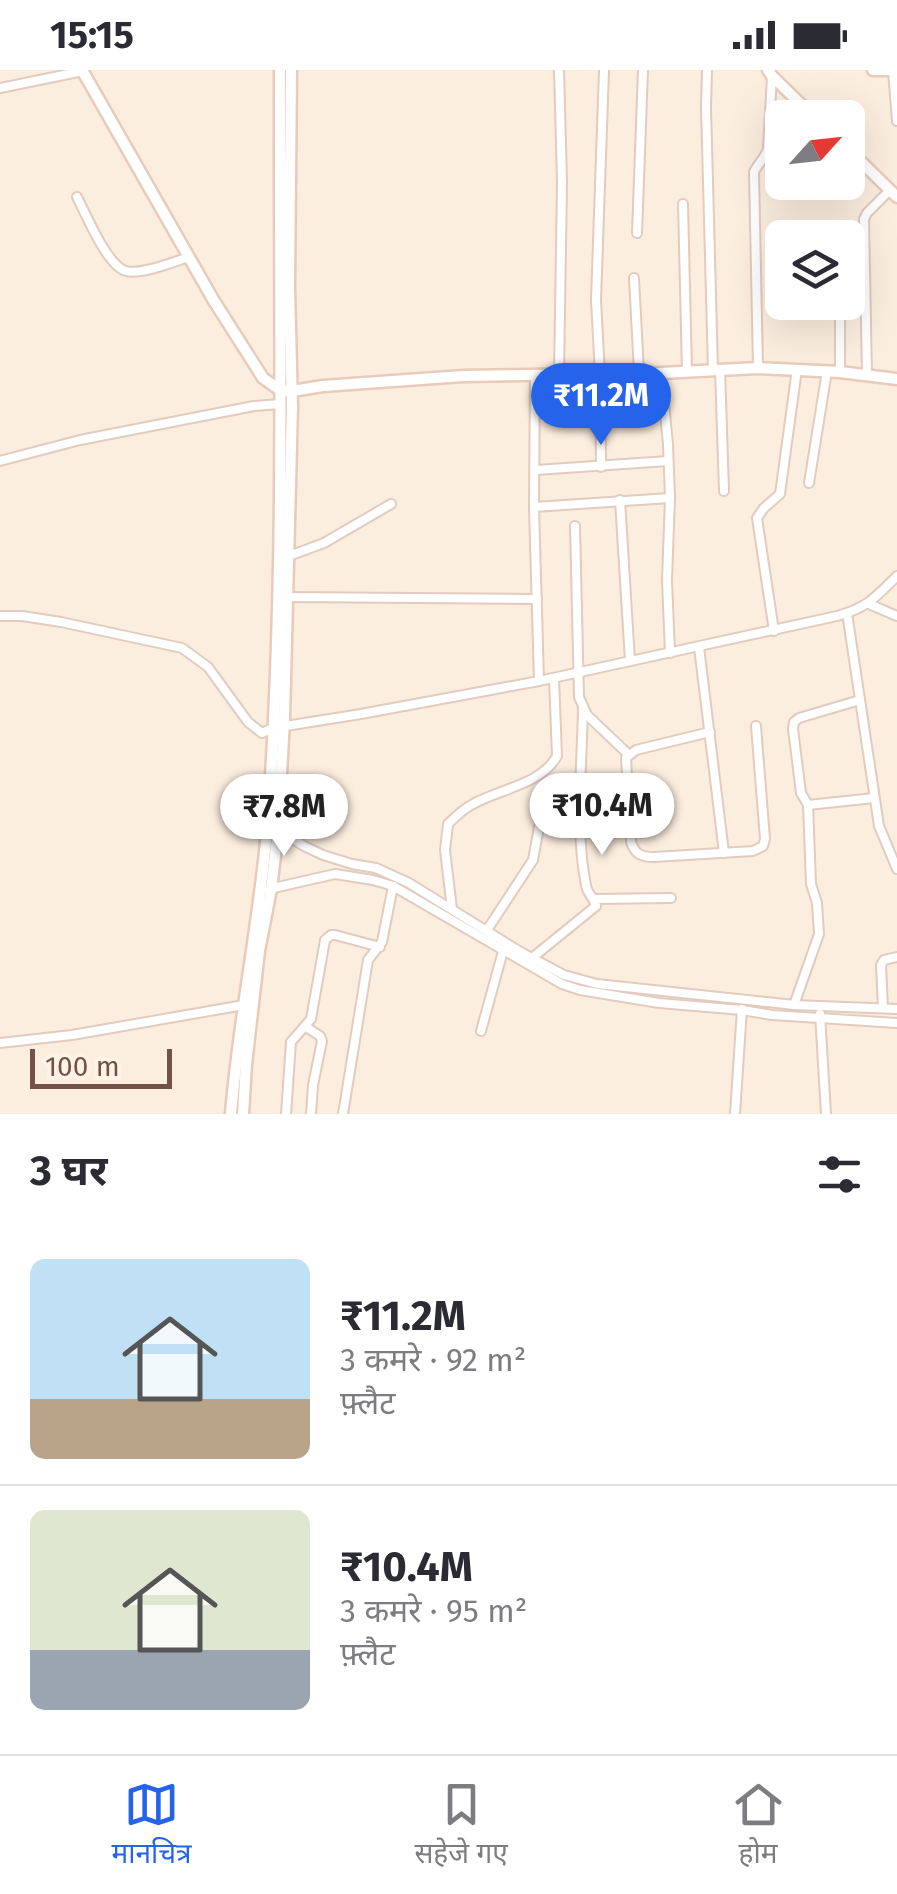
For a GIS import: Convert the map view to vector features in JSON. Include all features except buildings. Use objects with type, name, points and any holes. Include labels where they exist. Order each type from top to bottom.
[{"type":"street","points":[[82,70],[263,378],[286,390],[463,376],[758,368],[797,368],[897,379]]},
{"type":"street","points":[[0,88],[91,70]]},
{"type":"street","points":[[242,1114],[273,826],[288,597],[280,70]]},
{"type":"street","points":[[278,727],[280,404],[286,390],[292,70]]},
{"type":"street","points":[[559,70],[559,374]]},
{"type":"street","points":[[602,467],[596,300],[604,70]]},
{"type":"street","points":[[637,234],[643,70]]},
{"type":"street","points":[[707,70],[724,491]]},
{"type":"street","points":[[873,70],[894,71],[897,121]]},
{"type":"street","points":[[758,368],[754,172],[768,148],[770,73]]},
{"type":"street","points":[[770,73],[797,100]]},
{"type":"street","points":[[865,165],[894,194],[867,212],[864,219],[867,376]]},
{"type":"street","points":[[76,197],[119,268],[128,272],[141,270],[189,257]]},
{"type":"street","points":[[684,204],[687,372]]},
{"type":"street","points":[[634,278],[638,372]]},
{"type":"street","points":[[840,320],[840,372]]},
{"type":"street","points":[[774,631],[758,518],[780,494],[797,368]]},
{"type":"street","points":[[809,484],[827,371]]},
{"type":"street","points":[[661,373],[670,498],[670,653]]},
{"type":"street","points":[[534,374],[539,681]]},
{"type":"street","points":[[0,461],[80,440],[280,404]]},
{"type":"street","points":[[536,470],[668,461]]},
{"type":"street","points":[[534,507],[670,498]]},
{"type":"street","points":[[620,500],[630,662]]},
{"type":"street","points":[[289,556],[324,543],[391,504]]},
{"type":"street","points":[[532,958],[596,906],[586,890],[581,833],[583,708],[579,697],[575,526]]},
{"type":"street","points":[[0,616],[62,622],[182,648],[214,674],[253,728],[262,733],[554,678],[847,614],[869,604],[897,576]]},
{"type":"street","points":[[288,597],[537,599]]},
{"type":"street","points":[[869,604],[897,616]]},
{"type":"street","points":[[847,614],[874,798],[884,840],[896,864]]},
{"type":"street","points":[[699,648],[724,853]]},
{"type":"street","points":[[452,908],[444,850],[448,824],[473,804],[537,776],[554,761],[554,678]]},
{"type":"street","points":[[794,1005],[819,934],[811,884],[808,806],[801,793],[794,722],[860,700]]},
{"type":"street","points":[[583,708],[629,756]]},
{"type":"street","points":[[710,732],[636,750],[625,762],[631,842],[634,850],[646,858],[758,850],[763,846],[756,726]]},
{"type":"street","points":[[808,806],[874,798]]},
{"type":"street","points":[[273,826],[323,855],[376,868],[504,951],[580,990],[659,1003],[897,1009]]},
{"type":"street","points":[[487,930],[533,860],[539,827]]},
{"type":"street","points":[[266,890],[335,874],[394,882],[452,908],[564,975],[598,984],[742,1005],[772,1015],[897,1024]]},
{"type":"street","points":[[343,1114],[368,960],[380,947],[394,882]]},
{"type":"street","points":[[231,1114],[244,1005],[266,890]]},
{"type":"street","points":[[595,900],[671,898]]},
{"type":"street","points":[[286,1114],[292,1042],[306,1027],[314,1008],[327,936],[380,947]]},
{"type":"street","points":[[481,1031],[504,951]]},
{"type":"street","points":[[883,1008],[881,965],[884,960],[897,957]]},
{"type":"street","points":[[0,1043],[72,1036],[244,1005]]},
{"type":"street","points":[[736,1114],[742,1005]]},
{"type":"street","points":[[820,1006],[826,1114]]},
{"type":"street","points":[[306,1027],[322,1041],[311,1114]]}]
